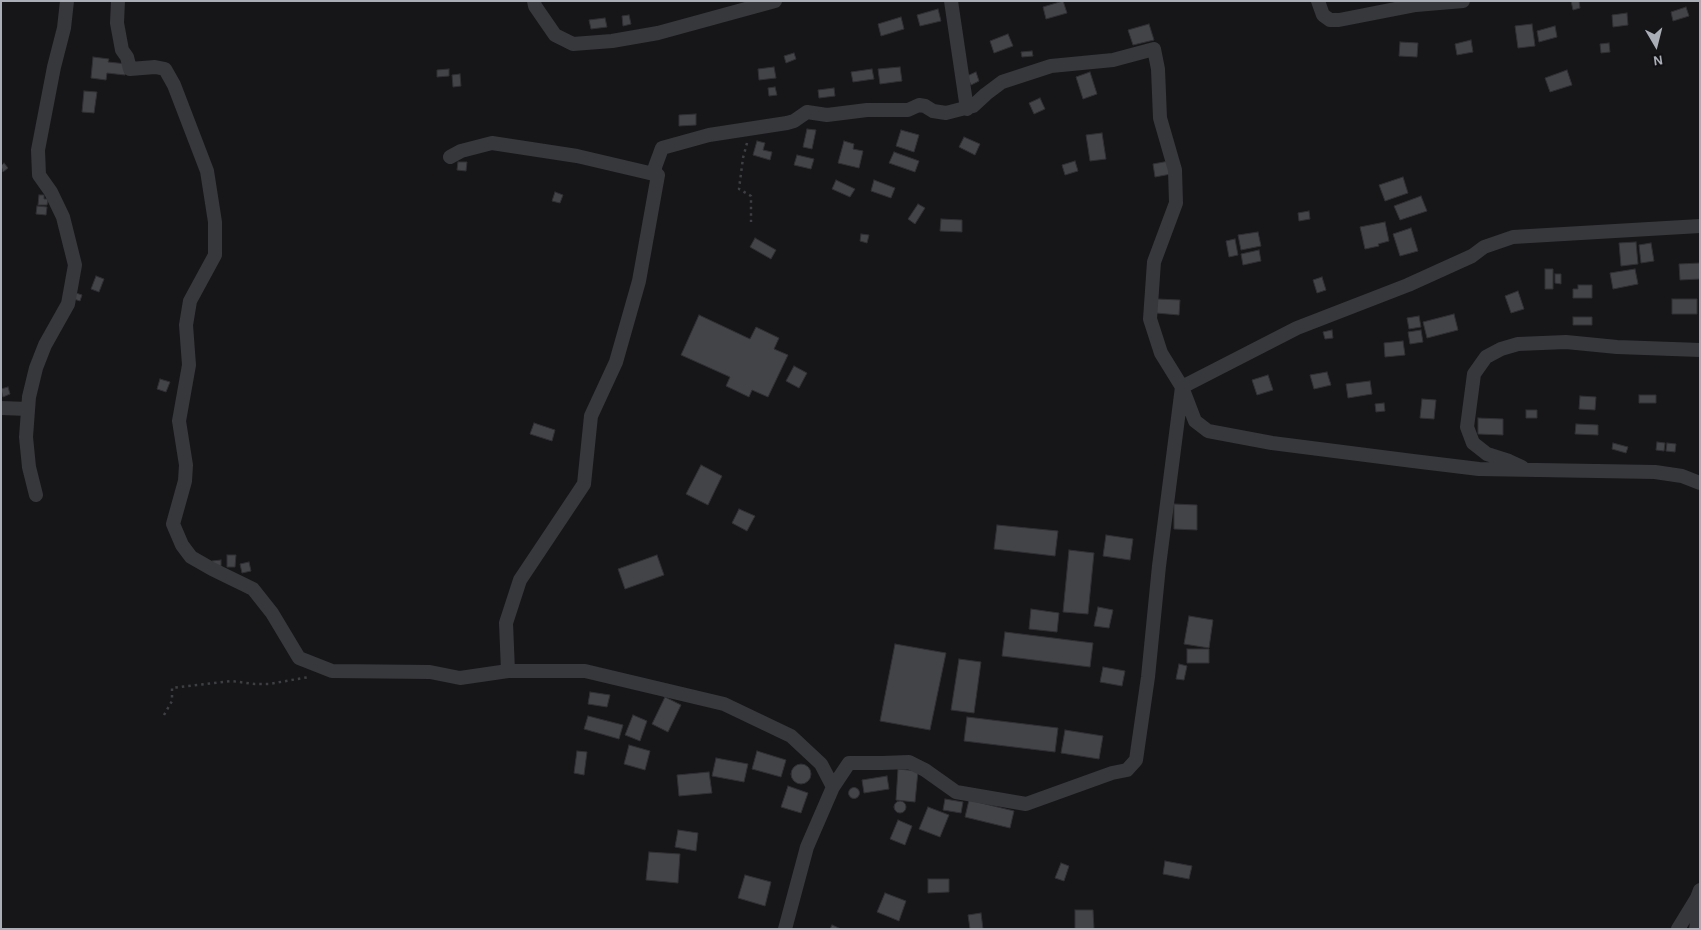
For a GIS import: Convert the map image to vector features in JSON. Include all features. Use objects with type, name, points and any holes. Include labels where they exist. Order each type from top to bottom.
[{"type":"street","points":[[36,495],[29,467],[26,438],[29,397],[36,368],[45,345],[68,304],[75,265],[63,217],[51,192],[39,175],[38,150],[54,67],[64,28],[67,1]]},
{"type":"street","points":[[118,1],[117,23],[120,41],[130,69],[155,67],[165,69],[174,85],[207,171],[215,222],[215,255],[190,301],[186,325],[189,365],[179,421],[186,465],[185,481],[173,524],[182,544],[191,556],[212,569],[253,589],[272,613],[299,658],[332,671],[430,672],[460,678],[508,671],[585,671],[724,704],[791,736],[821,764],[833,786]]},
{"type":"street","points":[[534,1],[535,6],[555,35],[573,44],[612,41],[658,33],[775,1]]},
{"type":"street","points":[[951,1],[967,109]]},
{"type":"street","points":[[1318,1],[1323,15],[1330,20],[1339,20],[1416,5],[1463,1]]},
{"type":"street","points":[[508,671],[506,623],[520,580],[584,484],[591,416],[616,362],[639,281],[658,175],[655,174],[655,167],[662,148],[709,135],[752,130],[791,122],[807,112],[827,114],[867,110],[908,110],[919,105],[940,113],[967,109],[978,103],[986,94],[1002,82],[1018,76],[1051,66],[1113,60],[1154,49],[1158,69],[1160,118],[1176,170],[1176,203],[1154,262],[1150,319],[1161,353],[1182,387],[1195,421],[1208,431],[1272,443],[1479,469],[1655,472],[1682,476],[1700,483]]},
{"type":"street","points":[[450,157],[461,151],[492,142],[577,156],[655,174]]},
{"type":"street","points":[[1182,387],[1297,328],[1408,286],[1472,256],[1484,247],[1513,237],[1700,226]]},
{"type":"street","points":[[1528,469],[1510,460],[1487,454],[1473,443],[1467,427],[1474,374],[1486,356],[1518,344],[1566,342],[1617,347],[1700,350]]},
{"type":"street","points":[[785,929],[807,847],[833,786],[849,762],[909,762],[925,770],[956,792],[1026,804],[1112,773],[1127,770],[1136,760],[1148,677],[1158,566],[1182,387]]},
{"type":"street","points":[[1,408],[28,409]]},
{"type":"street","points":[[1678,929],[1700,890]]},
{"type":"street","points":[[1696,929],[1700,904]]},
{"type":"path","points":[[751,222],[751,196],[739,189],[743,158],[752,130]]},
{"type":"path","points":[[164,715],[172,700],[172,688],[231,681],[269,684],[332,671]]},
{"type":"building","points":[[1063,1],[1067,13],[1046,19],[1043,7]]},
{"type":"building","points":[[1571,1],[1579,1],[1580,8],[1573,10]]},
{"type":"building","points":[[1686,7],[1689,16],[1673,21],[1671,12]]},
{"type":"building","points":[[938,9],[941,21],[920,26],[917,15]]},
{"type":"building","points":[[1627,13],[1628,25],[1613,27],[1612,15]]},
{"type":"building","points":[[629,15],[631,24],[623,26],[622,16]]},
{"type":"building","points":[[901,17],[904,29],[881,36],[878,24]]},
{"type":"building","points":[[605,18],[607,27],[591,29],[589,20]]},
{"type":"building","points":[[1149,24],[1154,40],[1133,45],[1128,30]]},
{"type":"building","points":[[1532,24],[1535,46],[1518,48],[1515,26]]},
{"type":"building","points":[[1555,26],[1557,37],[1539,42],[1537,31]]},
{"type":"building","points":[[1008,34],[1013,46],[994,53],[990,41]]},
{"type":"building","points":[[1471,40],[1473,52],[1457,55],[1455,44]]},
{"type":"building","points":[[1400,42],[1418,43],[1417,57],[1399,56]]},
{"type":"building","points":[[1609,43],[1610,52],[1601,53],[1600,44]]},
{"type":"building","points":[[1032,51],[1033,56],[1022,57],[1021,52]]},
{"type":"building","points":[[794,53],[796,59],[786,63],[784,56]]},
{"type":"building","points":[[93,57],[109,59],[108,62],[127,64],[125,75],[107,73],[106,80],[91,78]]},
{"type":"building","points":[[774,67],[776,78],[759,80],[758,69]]},
{"type":"building","points":[[900,67],[902,81],[880,84],[878,69]]},
{"type":"building","points":[[449,69],[449,76],[437,77],[437,70]]},
{"type":"building","points":[[872,69],[874,79],[853,82],[851,72]]},
{"type":"building","points":[[1567,70],[1572,85],[1550,92],[1545,78]]},
{"type":"building","points":[[976,72],[979,81],[971,85],[967,76]]},
{"type":"building","points":[[1090,72],[1097,94],[1083,99],[1076,77]]},
{"type":"building","points":[[460,74],[461,86],[453,87],[452,75]]},
{"type":"building","points":[[775,87],[777,95],[769,96],[768,88]]},
{"type":"building","points":[[834,88],[835,96],[819,98],[818,90]]},
{"type":"building","points":[[84,91],[97,92],[94,113],[82,112]]},
{"type":"building","points":[[1040,98],[1045,109],[1034,114],[1029,103]]},
{"type":"building","points":[[696,114],[696,125],[679,126],[679,115]]},
{"type":"building","points":[[807,129],[816,130],[812,149],[803,147]]},
{"type":"building","points":[[901,130],[919,135],[914,152],[896,146]]},
{"type":"building","points":[[1102,133],[1106,159],[1090,161],[1086,135]]},
{"type":"building","points":[[964,137],[980,144],[975,155],[959,147]]},
{"type":"building","points":[[757,141],[765,143],[763,150],[772,152],[770,160],[753,155]]},
{"type":"building","points":[[844,141],[854,144],[853,149],[863,151],[859,168],[838,163]]},
{"type":"building","points":[[894,152],[919,161],[915,172],[889,163]]},
{"type":"building","points":[[797,155],[814,159],[811,169],[794,165]]},
{"type":"building","points":[[1075,161],[1078,171],[1065,175],[1062,165]]},
{"type":"building","points":[[1169,161],[1171,174],[1155,177],[1153,164]]},
{"type":"building","points":[[458,162],[467,162],[466,171],[457,170]]},
{"type":"building","points":[[4,163],[8,168],[3,172],[1,166]]},
{"type":"building","points":[[1403,177],[1408,193],[1385,201],[1379,185]]},
{"type":"building","points":[[836,180],[855,189],[850,197],[832,189]]},
{"type":"building","points":[[874,180],[895,188],[891,198],[871,191]]},
{"type":"building","points":[[555,192],[563,195],[560,203],[552,201]]},
{"type":"building","points":[[39,195],[44,195],[44,199],[48,199],[47,205],[38,205]]},
{"type":"building","points":[[1421,196],[1427,211],[1400,220],[1394,206]]},
{"type":"building","points":[[918,204],[925,208],[915,224],[908,219]]},
{"type":"building","points":[[37,206],[47,207],[46,215],[36,214]]},
{"type":"building","points":[[1309,211],[1310,219],[1299,221],[1298,213]]},
{"type":"building","points":[[941,219],[962,220],[962,232],[940,231]]},
{"type":"building","points":[[1385,222],[1389,241],[1378,244],[1379,246],[1365,249],[1360,227]]},
{"type":"building","points":[[1411,228],[1418,251],[1400,256],[1393,234]]},
{"type":"building","points":[[1258,232],[1261,246],[1241,250],[1238,235]]},
{"type":"building","points":[[861,234],[869,235],[867,243],[860,241]]},
{"type":"building","points":[[755,238],[776,250],[771,259],[750,247]]},
{"type":"building","points":[[1235,239],[1238,255],[1229,257],[1226,241]]},
{"type":"building","points":[[1636,242],[1638,264],[1621,266],[1619,243]]},
{"type":"building","points":[[1651,243],[1654,261],[1641,263],[1639,245]]},
{"type":"building","points":[[1259,250],[1261,261],[1243,265],[1241,254]]},
{"type":"building","points":[[1700,263],[1700,279],[1680,280],[1679,264]]},
{"type":"building","points":[[1545,269],[1553,269],[1553,289],[1545,289]]},
{"type":"building","points":[[1635,269],[1638,284],[1613,289],[1610,273]]},
{"type":"building","points":[[1555,274],[1561,274],[1561,284],[1555,283]]},
{"type":"building","points":[[96,276],[104,279],[99,292],[91,289]]},
{"type":"building","points":[[1322,277],[1326,290],[1317,293],[1313,280]]},
{"type":"building","points":[[1578,285],[1592,285],[1592,298],[1573,298],[1573,289],[1578,289]]},
{"type":"building","points":[[1518,291],[1524,309],[1511,313],[1505,296]]},
{"type":"building","points":[[76,293],[82,295],[80,301],[74,299]]},
{"type":"building","points":[[1157,299],[1180,300],[1179,315],[1156,313]]},
{"type":"building","points":[[1672,299],[1697,299],[1697,314],[1672,314]]},
{"type":"building","points":[[1454,314],[1458,330],[1427,338],[1423,322]]},
{"type":"building","points":[[699,315],[750,339],[756,327],[779,338],[774,349],[788,355],[768,397],[752,390],[749,397],[726,386],[730,377],[681,355]]},
{"type":"building","points":[[1419,316],[1421,327],[1409,329],[1407,318]]},
{"type":"building","points":[[1573,317],[1592,317],[1592,325],[1573,325]]},
{"type":"building","points":[[1332,330],[1333,338],[1325,339],[1323,332]]},
{"type":"building","points":[[1421,330],[1423,342],[1410,344],[1408,332]]},
{"type":"building","points":[[1403,341],[1405,355],[1385,357],[1384,343]]},
{"type":"building","points":[[794,366],[807,373],[799,388],[786,381]]},
{"type":"building","points":[[1327,372],[1331,385],[1314,389],[1310,375]]},
{"type":"building","points":[[1268,375],[1273,390],[1257,395],[1252,380]]},
{"type":"building","points":[[160,379],[170,382],[166,392],[157,389]]},
{"type":"building","points":[[1370,381],[1372,394],[1348,398],[1346,384]]},
{"type":"building","points":[[8,387],[10,394],[3,397],[1,389]]},
{"type":"building","points":[[1639,395],[1656,395],[1656,403],[1639,403]]},
{"type":"building","points":[[1580,396],[1596,397],[1595,410],[1579,409]]},
{"type":"building","points":[[1422,399],[1436,400],[1434,419],[1420,418]]},
{"type":"building","points":[[1384,403],[1385,411],[1376,412],[1375,404]]},
{"type":"building","points":[[1526,410],[1537,410],[1537,418],[1526,418]]},
{"type":"building","points":[[1478,418],[1503,419],[1503,435],[1478,434]]},
{"type":"building","points":[[534,423],[555,430],[552,441],[530,434]]},
{"type":"building","points":[[1576,424],[1598,425],[1598,435],[1575,434]]},
{"type":"building","points":[[1657,442],[1665,443],[1664,451],[1656,450]]},
{"type":"building","points":[[1613,443],[1628,447],[1626,453],[1612,449]]},
{"type":"building","points":[[1667,443],[1676,444],[1675,452],[1666,451]]},
{"type":"building","points":[[701,465],[722,476],[708,505],[686,494]]},
{"type":"building","points":[[1174,504],[1197,505],[1197,530],[1174,529]]},
{"type":"building","points":[[739,509],[755,516],[747,531],[732,523]]},
{"type":"building","points":[[997,525],[1058,531],[1055,556],[994,549]]},
{"type":"building","points":[[1106,535],[1133,539],[1130,560],[1103,556]]},
{"type":"building","points":[[1069,550],[1094,553],[1088,614],[1063,612]]},
{"type":"building","points":[[227,555],[236,555],[235,567],[227,567]]},
{"type":"building","points":[[657,555],[664,575],[625,589],[618,569]]},
{"type":"building","points":[[221,560],[221,566],[213,567],[212,561]]},
{"type":"building","points":[[249,562],[251,571],[242,573],[240,564]]},
{"type":"building","points":[[1098,607],[1113,610],[1109,628],[1094,626]]},
{"type":"building","points":[[1031,609],[1059,613],[1057,632],[1029,629]]},
{"type":"building","points":[[1189,616],[1213,620],[1209,648],[1184,644]]},
{"type":"building","points":[[1005,632],[1093,643],[1090,667],[1002,656]]},
{"type":"building","points":[[895,644],[946,653],[930,730],[880,721]]},
{"type":"building","points":[[1187,649],[1209,649],[1209,663],[1187,663]]},
{"type":"building","points":[[959,659],[981,662],[974,713],[951,710]]},
{"type":"building","points":[[1179,664],[1187,666],[1184,680],[1176,679]]},
{"type":"building","points":[[1103,667],[1125,671],[1122,686],[1100,682]]},
{"type":"building","points":[[590,692],[610,695],[607,707],[588,704]]},
{"type":"building","points":[[665,697],[681,705],[668,732],[652,724]]},
{"type":"building","points":[[633,715],[647,721],[640,741],[625,735]]},
{"type":"building","points":[[588,716],[623,725],[619,739],[584,729]]},
{"type":"building","points":[[967,717],[1058,728],[1055,752],[964,741]]},
{"type":"building","points":[[1065,730],[1103,736],[1099,759],[1061,753]]},
{"type":"building","points":[[629,745],[650,751],[645,770],[624,764]]},
{"type":"building","points":[[577,751],[587,752],[584,775],[574,773]]},
{"type":"building","points":[[757,751],[786,760],[781,777],[752,769]]},
{"type":"building","points":[[716,758],[748,764],[744,782],[712,776]]},
{"type":"building","points":[[797,764],[805,764],[811,770],[811,778],[805,784],[797,784],[791,778],[791,770]]},
{"type":"building","points":[[898,769],[918,771],[915,802],[896,800]]},
{"type":"building","points":[[709,772],[712,793],[679,796],[677,775]]},
{"type":"building","points":[[887,776],[889,789],[864,793],[862,780]]},
{"type":"building","points":[[788,786],[808,793],[801,813],[781,807]]},
{"type":"building","points":[[852,788],[856,788],[859,793],[858,797],[852,798],[849,795],[849,791]]},
{"type":"building","points":[[945,799],[963,802],[961,813],[943,810]]},
{"type":"building","points":[[969,800],[1014,811],[1010,828],[965,817]]},
{"type":"building","points":[[900,801],[906,807],[900,813],[894,807]]},
{"type":"building","points":[[928,807],[949,815],[940,837],[919,829]]},
{"type":"building","points":[[898,820],[912,826],[905,845],[890,839]]},
{"type":"building","points":[[678,830],[698,833],[696,851],[675,847]]},
{"type":"building","points":[[649,852],[680,854],[678,883],[646,880]]},
{"type":"building","points":[[1165,861],[1192,866],[1189,879],[1163,874]]},
{"type":"building","points":[[1061,863],[1069,866],[1064,881],[1055,878]]},
{"type":"building","points":[[745,875],[771,882],[765,906],[738,898]]},
{"type":"building","points":[[928,879],[949,879],[949,892],[928,893]]},
{"type":"building","points":[[885,893],[906,901],[899,921],[877,912]]},
{"type":"building","points":[[1075,910],[1093,910],[1094,929],[1075,929]]},
{"type":"building","points":[[981,913],[983,929],[970,929],[968,915]]},
{"type":"building","points":[[832,925],[841,929],[830,929]]}]
